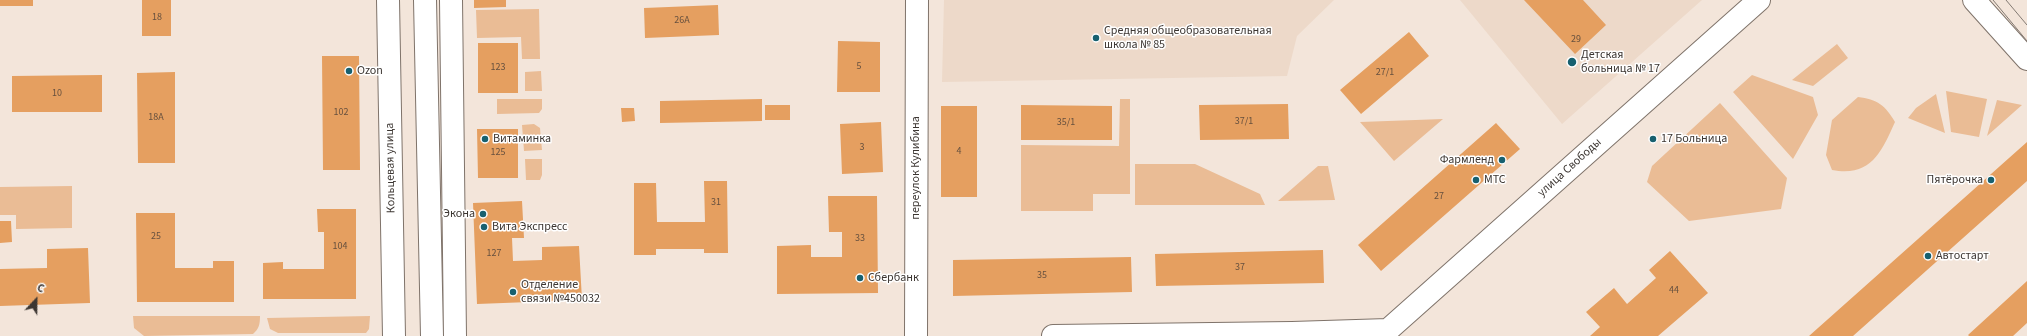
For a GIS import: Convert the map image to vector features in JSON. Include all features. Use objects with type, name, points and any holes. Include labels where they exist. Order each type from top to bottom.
[{"type":"main road","name":"Кольцевая улица","points":[[388,0],[394,336]]},
{"type":"main road","points":[[424,0],[432,336]]},
{"type":"main road","points":[[451,0],[455,336]]},
{"type":"main road","name":"переулок Кулибина","points":[[916,0],[916,336]]},
{"type":"main road","name":"улица Свободы","points":[[1385,333],[1759,0]]},
{"type":"main road","points":[[1974,0],[2027,59]]},
{"type":"main road","points":[[1053,336],[1385,333]]},
{"type":"shaded area","name":"Средняя общеобразовательная школа № 85","points":[[944,0],[1334,0],[1297,36],[1287,76],[942,82]]},
{"type":"shaded area","name":"Детская больница № 17","points":[[1460,0],[1702,0],[1562,124]]},
{"type":"shaded area","points":[[539,9],[540,59],[522,59],[521,37],[477,38],[476,10]]},
{"type":"shaded area","points":[[1837,44],[1848,58],[1813,86],[1792,80]]},
{"type":"shaded area","points":[[541,71],[542,91],[525,91],[525,72]]},
{"type":"shaded area","points":[[1752,75],[1813,97],[1818,115],[1793,159],[1733,92]]},
{"type":"shaded area","points":[[1946,91],[1987,99],[1979,137],[1951,132]]},
{"type":"shaded area","points":[[1936,94],[1945,133],[1908,118],[1916,108]]},
{"type":"shaded area","points":[[1858,97],[1880,104],[1895,122],[1885,144],[1873,160],[1856,170],[1832,170],[1826,155],[1832,120]]},
{"type":"shaded area","points":[[497,99],[542,99],[542,109],[539,113],[497,114]]},
{"type":"shaded area","points":[[1120,99],[1130,99],[1130,194],[1093,194],[1093,211],[1021,211],[1021,145],[1119,146]]},
{"type":"shaded area","points":[[1997,100],[2022,105],[1987,136]]},
{"type":"shaded area","points":[[1720,103],[1787,178],[1781,209],[1689,221],[1647,182],[1652,166]]},
{"type":"shaded area","points":[[1443,119],[1394,161],[1360,122]]},
{"type":"shaded area","points":[[534,124],[540,128],[542,150],[524,151],[522,125]]},
{"type":"shaded area","points":[[525,159],[542,159],[542,175],[540,180],[526,180]]},
{"type":"shaded area","points":[[1135,164],[1195,164],[1260,194],[1265,205],[1135,205]]},
{"type":"shaded area","points":[[1318,166],[1328,166],[1335,200],[1278,201]]},
{"type":"shaded area","points":[[72,186],[72,228],[16,229],[16,215],[0,215],[0,187]]},
{"type":"shaded area","points":[[133,316],[260,316],[260,321],[257,330],[253,334],[144,336],[134,328]]},
{"type":"shaded area","points":[[370,316],[369,329],[366,333],[278,333],[270,329],[267,318]]},
{"type":"building","points":[[0,0],[33,0],[33,6],[0,6]]},
{"type":"building","points":[[142,0],[171,0],[171,36],[142,36]]},
{"type":"building","points":[[474,0],[506,0],[506,7],[474,8]]},
{"type":"building","points":[[1524,0],[1583,0],[1606,25],[1575,54]]},
{"type":"building","points":[[718,5],[719,35],[645,38],[644,8]]},
{"type":"building","points":[[1409,32],[1429,56],[1361,114],[1340,90]]},
{"type":"building","points":[[838,41],[880,42],[880,92],[837,92]]},
{"type":"building","points":[[478,43],[518,43],[518,93],[478,93]]},
{"type":"building","points":[[322,56],[359,56],[360,170],[323,170]]},
{"type":"building","points":[[175,72],[175,163],[138,163],[137,73]]},
{"type":"building","points":[[102,75],[102,112],[12,112],[12,76]]},
{"type":"building","points":[[762,99],[762,121],[660,123],[660,101]]},
{"type":"building","points":[[1288,104],[1289,139],[1200,140],[1199,105]]},
{"type":"building","points":[[765,105],[790,105],[790,120],[765,120]]},
{"type":"building","points":[[1021,105],[1112,106],[1112,140],[1021,140]]},
{"type":"building","points":[[941,106],[977,106],[977,197],[941,197]]},
{"type":"building","points":[[621,108],[634,108],[635,121],[622,122]]},
{"type":"building","points":[[881,122],[883,172],[842,174],[840,124]]},
{"type":"building","points":[[1496,123],[1520,149],[1381,271],[1358,245]]},
{"type":"building","points":[[477,129],[518,129],[518,178],[478,178]]},
{"type":"building","points":[[2027,142],[2027,181],[1853,336],[1809,336]]},
{"type":"building","points":[[704,181],[727,181],[728,253],[704,253],[704,249],[656,249],[656,255],[634,255],[634,183],[656,183],[657,222],[705,222]]},
{"type":"building","points":[[828,196],[877,196],[878,293],[777,294],[777,246],[811,245],[811,257],[842,257],[842,232],[829,232]]},
{"type":"building","points":[[522,201],[524,238],[512,238],[513,261],[542,260],[542,247],[579,246],[582,300],[477,304],[473,203]]},
{"type":"building","points":[[317,209],[356,209],[356,299],[263,299],[263,263],[283,262],[283,269],[324,269],[324,232],[318,232]]},
{"type":"building","points":[[136,213],[175,213],[175,268],[213,268],[213,261],[234,261],[234,302],[137,302]]},
{"type":"building","points":[[0,221],[11,221],[12,242],[0,243]]},
{"type":"building","points":[[88,248],[90,303],[0,306],[0,269],[47,268],[47,249]]},
{"type":"building","points":[[1323,250],[1324,283],[1156,286],[1155,254]]},
{"type":"building","points":[[1670,251],[1708,293],[1658,336],[1590,336],[1600,327],[1586,312],[1614,288],[1627,304],[1656,278],[1649,270]]},
{"type":"building","points":[[1131,257],[1132,292],[953,296],[953,260]]},
{"type":"building","points":[[2027,281],[2027,323],[2013,336],[1968,335]]},
{"type":"tram line","points":[[1993,0],[2027,41]]},
{"type":"tram line","points":[[2006,0],[2027,25]]},
{"type":"place","name":"Средняя общеобразовательная школа № 85","points":[[1096,38]]},
{"type":"place","name":"Детская больница № 17","points":[[1572,62]]},
{"type":"place","name":"Ozon","points":[[349,71]]},
{"type":"place","name":"Витаминка","points":[[485,139]]},
{"type":"place","name":"17 Больница","points":[[1653,139]]},
{"type":"place","name":"Фармленд","points":[[1502,160]]},
{"type":"place","name":"МТС","points":[[1476,180]]},
{"type":"place","name":"Пятёрочка","points":[[1991,180]]},
{"type":"place","name":"Экона","points":[[483,214]]},
{"type":"place","name":"Вита Экспресс","points":[[484,227]]},
{"type":"place","name":"Автостарт","points":[[1928,256]]},
{"type":"place","name":"Сбербанк","points":[[860,278]]},
{"type":"place","name":"Отделение связи №450032","points":[[513,292]]}]
